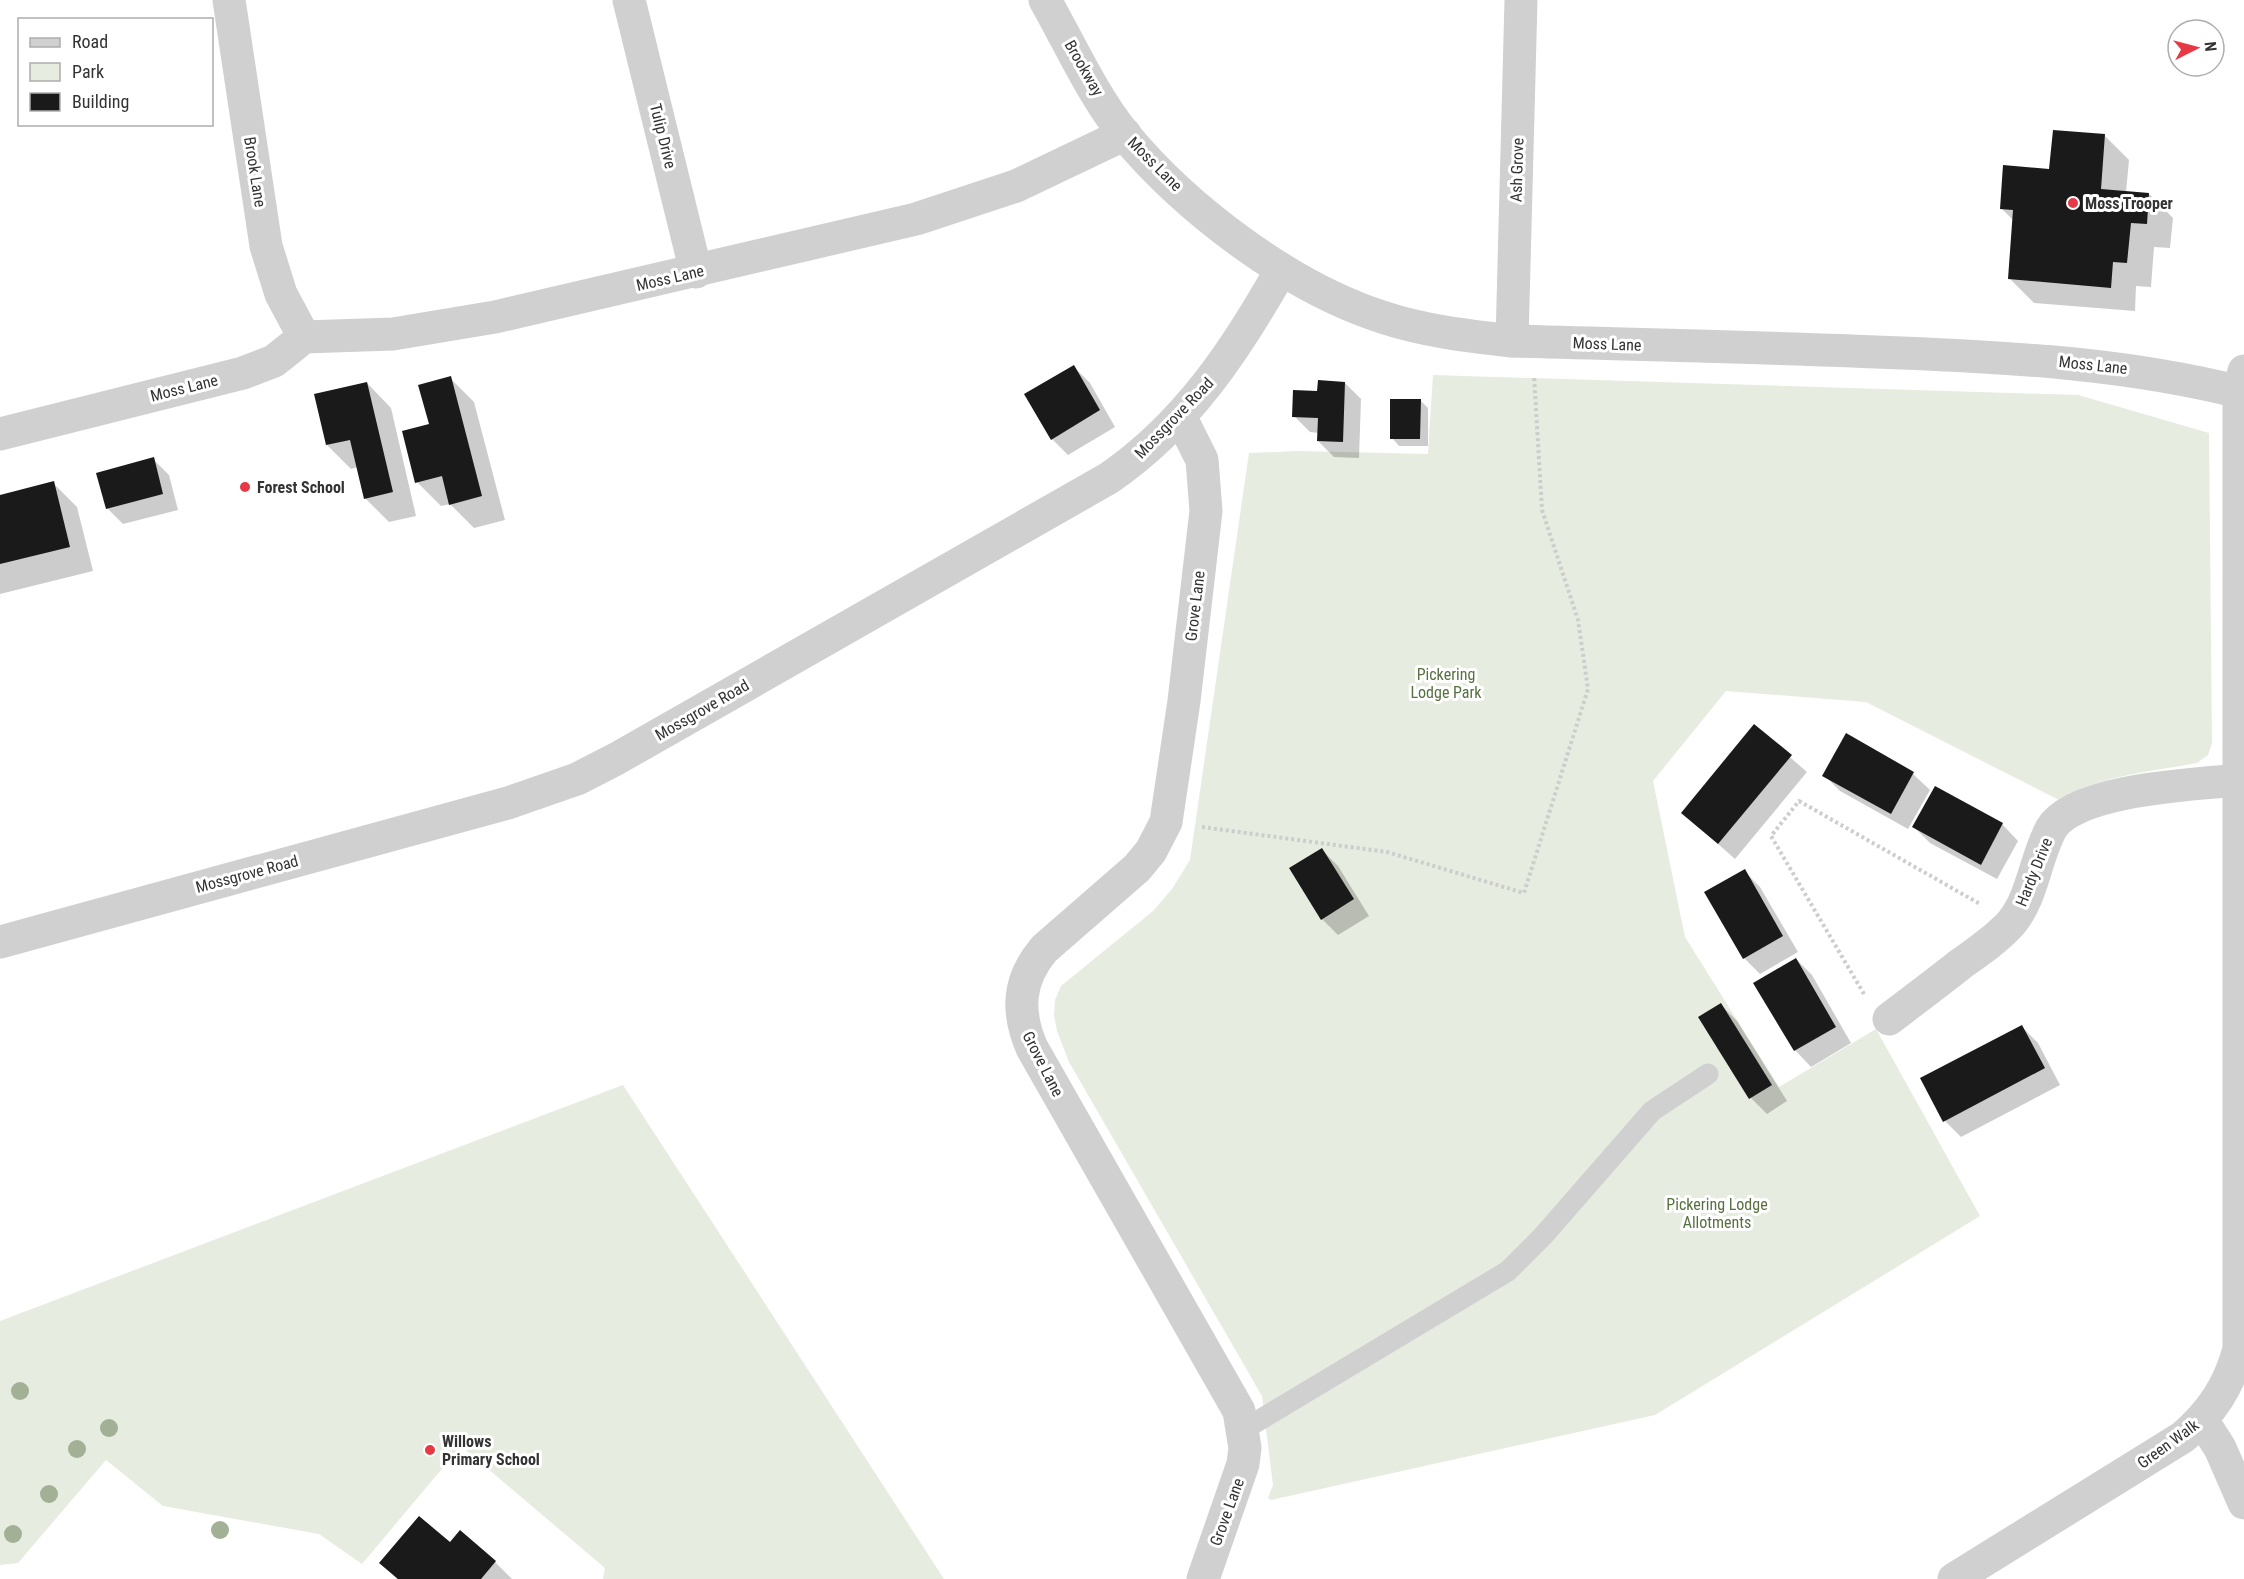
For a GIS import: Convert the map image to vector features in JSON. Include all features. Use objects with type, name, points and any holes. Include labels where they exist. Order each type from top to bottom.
[{"type":"street","name":"Brook Lane","points":[[230,0],[266,246],[281,294],[304,337]]},
{"type":"street","name":"Tulip Drive","points":[[629,0],[696,272]]},
{"type":"street","name":"Brookway","points":[[1046,0],[1095,89],[1125,134]]},
{"type":"street","name":"Ash Grove","points":[[1521,0],[1523,341]]},
{"type":"street","name":"Moss Lane","points":[[0,434],[243,373],[274,361],[304,337],[393,334],[431,329],[696,272],[916,219],[984,199],[1125,134],[1194,202],[1281,270],[1315,289],[1382,317],[1460,335],[1523,341],[2048,360],[2242,385]]},
{"type":"street","name":"Mossgrove Road","points":[[0,942],[508,804],[578,779],[1109,478],[1155,443],[1222,367],[1243,336],[1281,270]]},
{"type":"street","name":"Green Walk","points":[[1954,1579],[2183,1437],[2202,1420],[2230,1378],[2239,1349],[2242,385]]},
{"type":"street","name":"Grove Lane","points":[[1180,416],[1202,460],[1207,492],[1184,701],[1166,822],[1151,851],[1137,868],[1044,949],[1032,963],[1021,991],[1021,1010],[1024,1029],[1032,1048],[1239,1411],[1244,1430],[1243,1464],[1203,1579]]},
{"type":"street","name":"Hardy Drive","points":[[1889,1019],[1994,939],[2012,922],[2027,896],[2051,829],[2065,813],[2099,799],[2131,793],[2241,780]]},
{"type":"street","points":[[2202,1420],[2220,1448],[2244,1503]]},
{"type":"lane","points":[[1244,1430],[1508,1271],[1544,1236],[1652,1111],[1708,1074]]},
{"type":"path","points":[[1166,822],[1387,852],[1524,893],[1588,689],[1578,620],[1542,510],[1523,341]]},
{"type":"path","points":[[1889,1019],[1882,1024],[1771,836],[1799,801],[1918,872],[2012,922]]},
{"type":"green space","name":"Pickering Lodge Park","points":[[1433,375],[2078,395],[2209,433],[2212,743],[2208,755],[2197,763],[2109,780],[2091,785],[2059,800],[1866,702],[1726,691],[1653,781],[1685,937],[1779,1087],[1876,1029],[1980,1216],[1655,1415],[1271,1500],[1268,1498],[1273,1485],[1262,1396],[1069,1062],[1057,1031],[1054,1015],[1055,1000],[1061,986],[1153,911],[1172,889],[1190,860],[1249,453],[1297,451],[1428,454]]},
{"type":"green space","name":"Willows Primary School","points":[[623,1085],[944,1579],[603,1579],[605,1568],[461,1446],[362,1564],[319,1534],[163,1506],[106,1460],[18,1563],[0,1565],[0,1321]]},
{"type":"building","points":[[2053,130],[2105,134],[2101,189],[2149,193],[2147,224],[2131,223],[2127,263],[2113,262],[2111,288],[2008,279],[2013,210],[2000,209],[2003,165],[2049,169]]},
{"type":"building","points":[[1074,365],[1100,410],[1051,440],[1024,394]]},
{"type":"building","points":[[451,376],[482,496],[449,505],[442,476],[415,483],[402,431],[429,424],[418,385]]},
{"type":"building","points":[[1318,380],[1345,382],[1343,442],[1317,441],[1318,418],[1292,417],[1293,390],[1317,391]]},
{"type":"building","points":[[367,382],[393,492],[364,499],[350,440],[326,445],[314,394]]},
{"type":"building","points":[[1390,399],[1421,399],[1420,439],[1390,439]]},
{"type":"building","points":[[154,457],[163,494],[106,509],[96,473]]},
{"type":"building","points":[[54,481],[70,547],[0,564],[0,495]]},
{"type":"building","points":[[1754,724],[1792,755],[1718,844],[1681,813]]},
{"type":"building","points":[[1846,733],[1914,772],[1891,814],[1822,776]]},
{"type":"building","points":[[1935,786],[2003,823],[1981,865],[1912,827]]},
{"type":"building","points":[[1322,848],[1354,899],[1321,920],[1289,868]]},
{"type":"building","points":[[1745,869],[1783,936],[1743,959],[1704,892]]},
{"type":"building","points":[[1796,958],[1836,1027],[1794,1051],[1753,983]]},
{"type":"building","points":[[1721,1003],[1772,1085],[1749,1099],[1698,1017]]},
{"type":"building","points":[[2022,1025],[2045,1068],[1943,1122],[1920,1078]]},
{"type":"building","points":[[419,1516],[450,1542],[460,1530],[496,1561],[481,1579],[398,1579],[379,1563]]},
{"type":"place","name":"Moss Trooper","points":[[2073,203]]},
{"type":"place","name":"Forest School","points":[[245,487]]},
{"type":"place","name":"Willows Primary School","points":[[430,1450]]},
{"type":"park label","name":"Pickering Lodge Allotments","points":[[1717,1213]]}]
